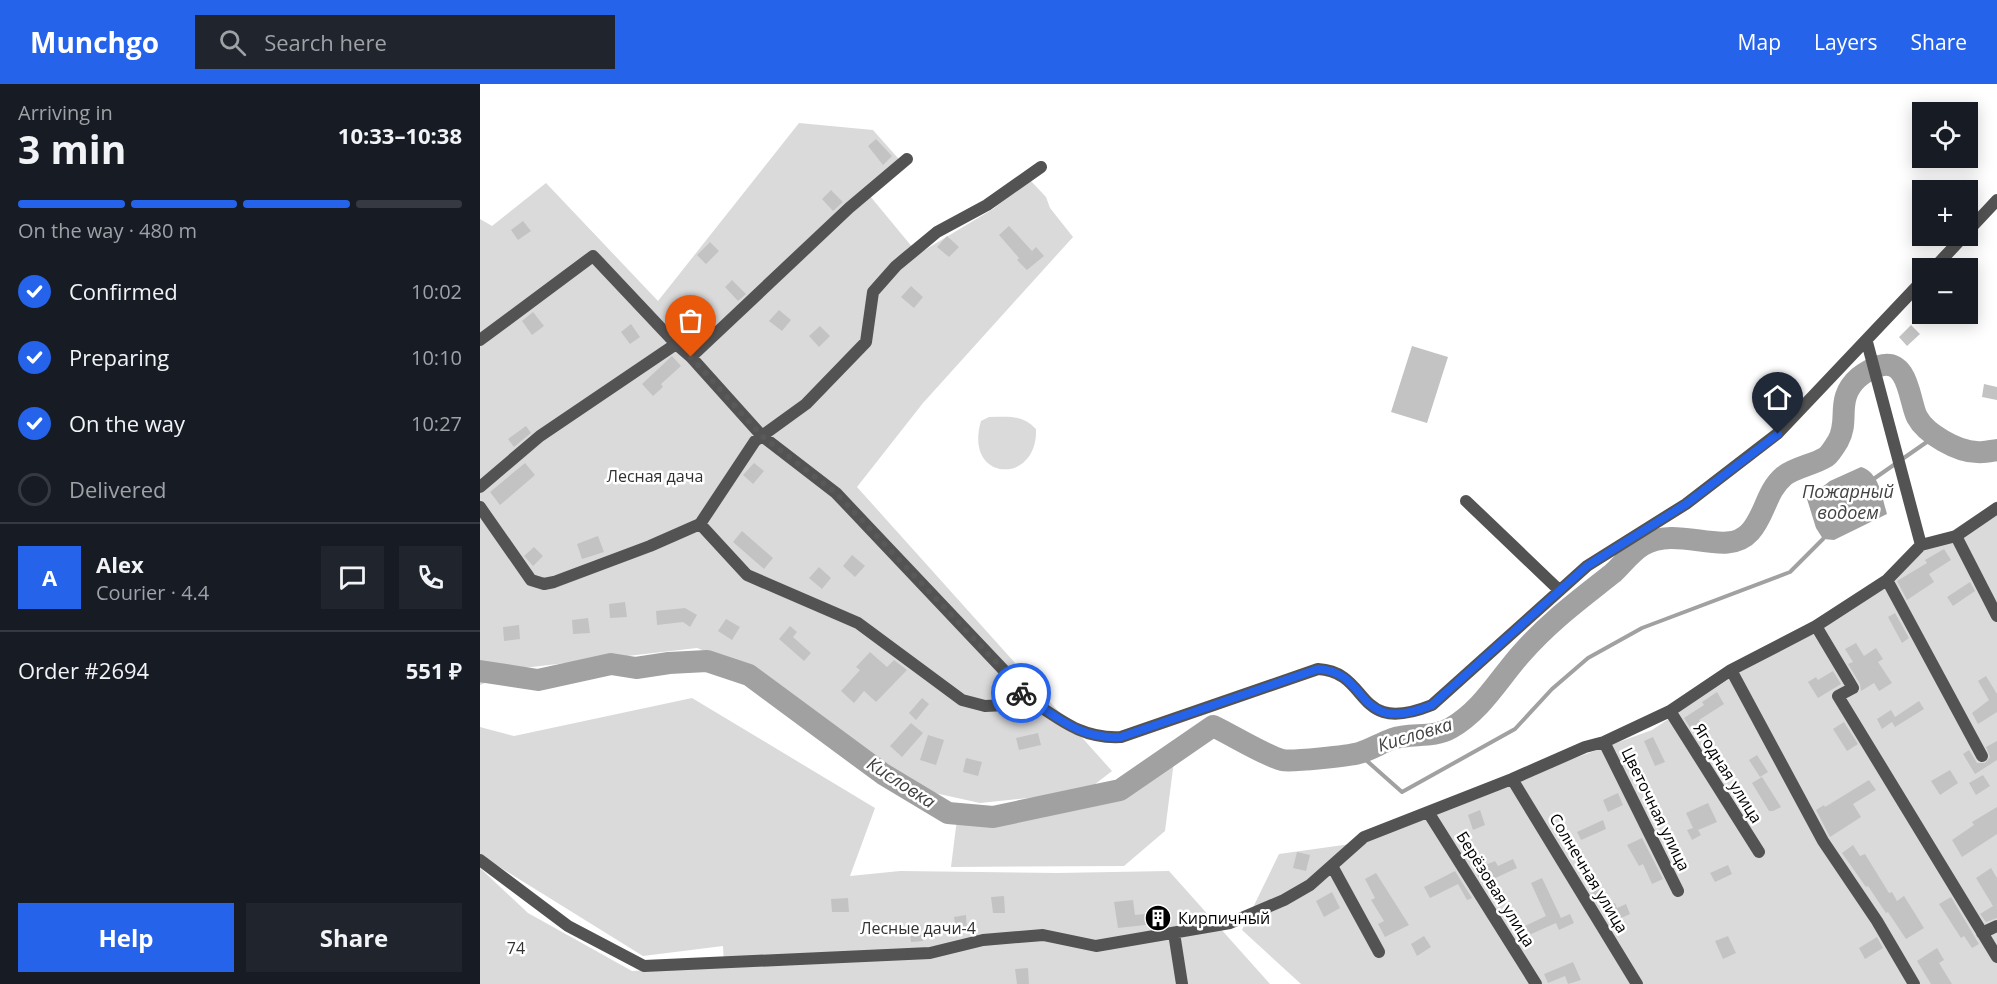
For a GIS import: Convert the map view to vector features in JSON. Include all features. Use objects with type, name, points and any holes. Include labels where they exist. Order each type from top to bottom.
[{"type":"street","points":[[691,357],[841,216],[907,159]]},
{"type":"street","points":[[480,507],[531,579],[544,584],[650,546],[700,524],[755,441],[806,404],[866,342],[873,292],[896,266],[937,231],[987,205],[1041,166]]},
{"type":"street","points":[[1978,220],[1997,200]]},
{"type":"street","points":[[1943,258],[1955,246]]},
{"type":"street","points":[[480,340],[593,256],[691,357],[762,436],[836,493],[1014,681],[1024,699]]},
{"type":"street","points":[[700,524],[747,575],[858,623],[962,700],[985,706],[1006,705],[1024,699],[1032,701],[1076,730],[1098,736],[1121,737],[1318,669],[1341,674],[1373,708],[1399,716],[1414,713],[1432,705],[1587,566],[1686,504],[1778,434],[1912,292]]},
{"type":"street","points":[[1867,342],[1921,544]]},
{"type":"street","points":[[480,487],[540,436],[676,344]]},
{"type":"street","points":[[1466,501],[1559,590]]},
{"type":"street","points":[[480,860],[568,926],[645,966],[930,953],[983,940],[1043,935],[1096,946],[1230,923],[1284,900],[1310,885],[1364,837],[1512,779],[1585,747],[1605,742],[1670,711],[1731,669],[1816,626],[1887,580],[1921,544],[1956,536],[1997,508]]},
{"type":"street","points":[[1956,536],[1997,616]]},
{"type":"street","points":[[1887,580],[1982,756]]},
{"type":"street","points":[[1816,626],[1853,688],[1838,696],[1997,957]]},
{"type":"street","points":[[1731,669],[1823,841],[1877,921],[1914,984]]},
{"type":"street","name":"Ягодная улица","points":[[1670,711],[1759,852]]},
{"type":"street","name":"Цветочная улица","points":[[1605,742],[1678,891]]},
{"type":"street","name":"Солнечная улица","points":[[1512,779],[1637,984]]},
{"type":"street","name":"Берёзовая улица","points":[[1428,812],[1536,984]]},
{"type":"street","points":[[1332,866],[1379,952]]},
{"type":"street","points":[[1982,933],[1997,926]]},
{"type":"street","points":[[1174,933],[1182,984]]},
{"type":"green space","name":"Лесная дача","points":[[799,123],[873,130],[904,165],[870,196],[918,254],[993,209],[1030,180],[1046,197],[1050,208],[1073,237],[923,403],[857,487],[1112,771],[1085,792],[980,803],[912,788],[870,752],[763,674],[697,648],[523,668],[480,685],[480,219],[492,226],[546,183],[658,301]]},
{"type":"green space","points":[[989,417],[1020,419],[1036,429],[1033,448],[1026,460],[1015,468],[1002,469],[991,465],[982,456],[978,441],[981,421]]},
{"type":"green space","points":[[1997,501],[1997,984],[1301,984],[1242,930],[1279,854],[1365,842],[1564,762],[1652,730]]},
{"type":"green space","points":[[692,698],[875,808],[850,876],[900,871],[1057,873],[1169,871],[1270,984],[480,984],[480,868],[528,913],[632,971],[724,966],[723,946],[643,956],[480,855],[480,727],[514,736]]},
{"type":"green space","points":[[1174,761],[1165,831],[1124,866],[951,867],[957,819],[989,822],[1071,806]]},
{"type":"water","name":"Пожарный водоем","points":[[1861,467],[1872,474],[1876,480],[1887,514],[1834,540],[1823,539],[1816,528],[1807,499],[1830,481]]},
{"type":"building","points":[[876,139],[892,156],[883,165],[868,146]]},
{"type":"building","points":[[831,190],[843,202],[833,211],[822,199]]},
{"type":"building","points":[[523,221],[531,231],[518,240],[511,230]]},
{"type":"building","points":[[1009,226],[1032,251],[1036,247],[1044,256],[1027,270],[999,235]]},
{"type":"building","points":[[947,236],[959,247],[949,257],[937,247]]},
{"type":"building","points":[[710,242],[719,251],[706,264],[697,255]]},
{"type":"building","points":[[732,280],[746,294],[738,301],[725,287]]},
{"type":"building","points":[[911,286],[923,297],[914,308],[901,297]]},
{"type":"building","points":[[779,310],[791,320],[782,331],[769,321]]},
{"type":"building","points":[[533,312],[544,326],[532,335],[522,321]]},
{"type":"building","points":[[631,324],[640,337],[630,344],[621,332]]},
{"type":"building","points":[[1911,325],[1920,334],[1907,346],[1899,337]]},
{"type":"building","points":[[820,326],[830,336],[819,347],[809,336]]},
{"type":"building","points":[[1412,346],[1448,357],[1427,423],[1391,412]]},
{"type":"building","points":[[672,356],[681,366],[661,384],[663,387],[653,396],[642,384]]},
{"type":"building","points":[[1984,384],[1997,387],[1997,400],[1982,397]]},
{"type":"building","points":[[526,426],[531,433],[514,447],[508,439]]},
{"type":"building","points":[[525,463],[535,475],[500,505],[490,492]]},
{"type":"building","points":[[754,463],[764,471],[753,484],[743,475]]},
{"type":"building","points":[[742,531],[773,558],[764,569],[733,542]]},
{"type":"building","points":[[598,536],[604,552],[582,559],[577,544]]},
{"type":"building","points":[[534,547],[543,556],[533,566],[524,556]]},
{"type":"building","points":[[1944,549],[1951,560],[1929,574],[1934,582],[1907,600],[1897,581],[1927,563],[1925,560]]},
{"type":"building","points":[[852,555],[865,566],[855,577],[843,566]]},
{"type":"building","points":[[819,567],[831,578],[822,589],[809,578]]},
{"type":"building","points":[[1970,582],[1975,591],[1953,606],[1947,597]]},
{"type":"building","points":[[625,602],[627,617],[610,618],[609,604]]},
{"type":"building","points":[[685,608],[697,615],[690,627],[683,622],[657,625],[656,611]]},
{"type":"building","points":[[1895,613],[1909,638],[1902,643],[1888,617]]},
{"type":"building","points":[[588,618],[590,633],[573,634],[572,620]]},
{"type":"building","points":[[726,619],[740,627],[732,640],[718,631]]},
{"type":"building","points":[[519,625],[520,639],[504,641],[503,627]]},
{"type":"building","points":[[790,626],[797,632],[793,637],[811,653],[804,661],[779,639]]},
{"type":"building","points":[[1856,643],[1864,656],[1876,648],[1883,659],[1878,662],[1892,683],[1879,691],[1874,683],[1861,691],[1860,684],[1848,664],[1853,662],[1845,649]]},
{"type":"building","points":[[870,652],[887,667],[894,660],[907,670],[876,702],[864,691],[854,703],[841,691],[860,670],[856,667]]},
{"type":"building","points":[[1833,671],[1841,684],[1818,698],[1808,682],[1816,677],[1818,680]]},
{"type":"building","points":[[1986,676],[1997,694],[1997,712],[1978,724],[1972,713],[1989,700],[1978,681]]},
{"type":"building","points":[[1717,692],[1724,704],[1699,720],[1701,723],[1691,729],[1684,718],[1704,705],[1702,702]]},
{"type":"building","points":[[922,698],[929,704],[916,720],[909,713]]},
{"type":"building","points":[[1919,701],[1924,709],[1895,727],[1892,722],[1882,729],[1877,719],[1891,710],[1895,717]]},
{"type":"building","points":[[1844,722],[1858,744],[1847,751],[1833,729]]},
{"type":"building","points":[[911,723],[923,733],[902,757],[890,746]]},
{"type":"building","points":[[1038,733],[1041,745],[1019,750],[1016,738]]},
{"type":"building","points":[[928,735],[944,740],[936,765],[920,760]]},
{"type":"building","points":[[1653,737],[1665,762],[1655,766],[1644,741]]},
{"type":"building","points":[[1997,741],[1997,760],[1975,774],[1963,754],[1969,750],[1977,763],[1985,763],[1990,757],[1986,747]]},
{"type":"building","points":[[1757,755],[1768,772],[1760,777],[1749,760]]},
{"type":"building","points":[[966,758],[982,762],[978,776],[963,772]]},
{"type":"building","points":[[1950,770],[1958,783],[1940,795],[1931,781]]},
{"type":"building","points":[[1983,775],[1990,786],[1976,795],[1969,783]]},
{"type":"building","points":[[1762,777],[1781,807],[1773,811],[1769,811],[1752,783]]},
{"type":"building","points":[[1869,780],[1876,790],[1853,804],[1861,817],[1830,837],[1816,810],[1824,805],[1825,807]]},
{"type":"building","points":[[1618,793],[1623,805],[1608,812],[1603,800]]},
{"type":"building","points":[[1708,803],[1717,822],[1698,830],[1701,835],[1692,840],[1687,830],[1693,828],[1686,813]]},
{"type":"building","points":[[1997,807],[1997,834],[1962,857],[1952,840],[1974,825],[1972,822]]},
{"type":"building","points":[[1480,810],[1485,825],[1473,830],[1468,815]]},
{"type":"building","points":[[1603,820],[1606,829],[1581,840],[1577,832]]},
{"type":"building","points":[[1642,838],[1663,879],[1652,884],[1643,864],[1639,866],[1627,845]]},
{"type":"building","points":[[1853,845],[1860,856],[1865,854],[1889,893],[1892,892],[1897,901],[1904,896],[1924,928],[1906,939],[1842,853]]},
{"type":"building","points":[[1297,852],[1310,855],[1306,871],[1293,868]]},
{"type":"building","points":[[1513,859],[1517,868],[1489,881],[1492,889],[1488,891],[1474,870],[1495,861],[1498,866]]},
{"type":"building","points":[[1728,865],[1732,874],[1715,882],[1710,873]]},
{"type":"building","points":[[1991,868],[1997,878],[1997,918],[1986,922],[1980,914],[1993,906],[1976,878]]},
{"type":"building","points":[[1455,871],[1472,898],[1467,900],[1458,884],[1430,898],[1424,887]]},
{"type":"building","points":[[1376,873],[1409,925],[1385,937],[1378,924],[1384,921],[1371,900],[1375,898],[1365,879]]},
{"type":"building","points":[[1594,873],[1603,892],[1593,897],[1584,877]]},
{"type":"building","points":[[1542,878],[1561,918],[1570,914],[1574,923],[1559,930],[1556,923],[1518,940],[1511,926],[1521,922],[1523,927],[1546,916],[1531,883]]},
{"type":"building","points":[[1332,892],[1340,908],[1324,917],[1316,901]]},
{"type":"building","points":[[1004,896],[1005,913],[993,913],[991,897]]},
{"type":"building","points":[[1951,897],[1979,944],[1972,948],[1964,936],[1961,938],[1939,904]]},
{"type":"building","points":[[848,898],[849,912],[832,912],[831,899]]},
{"type":"building","points":[[1133,900],[1135,915],[1164,912],[1163,923],[1118,928],[1114,902]]},
{"type":"building","points":[[1615,903],[1617,908],[1626,904],[1630,914],[1612,922],[1605,907]]},
{"type":"building","points":[[966,915],[967,932],[956,932],[954,917]]},
{"type":"building","points":[[921,925],[923,941],[911,942],[909,926]]},
{"type":"building","points":[[1424,936],[1431,947],[1417,956],[1411,944]]},
{"type":"building","points":[[1728,936],[1736,953],[1723,959],[1715,941]]},
{"type":"building","points":[[1877,937],[1883,948],[1865,959],[1859,948]]},
{"type":"building","points":[[1937,948],[1944,960],[1939,963],[1952,984],[1931,984],[1917,961]]},
{"type":"building","points":[[1573,962],[1581,980],[1568,984],[1565,976],[1548,983],[1544,974]]},
{"type":"building","points":[[1028,968],[1029,984],[1017,984],[1015,969]]},
{"type":"waterway","name":"Кисловка","points":[[480,671],[538,680],[611,664],[636,668],[707,661],[749,675],[883,774],[948,813],[993,817],[1120,790],[1213,726],[1282,760],[1353,754],[1399,737],[1436,733],[1451,728],[1481,704],[1521,654],[1543,631],[1643,545],[1672,538],[1728,542],[1740,539],[1750,532],[1759,519],[1773,489],[1784,476],[1821,460],[1831,452],[1841,435],[1848,391],[1859,377],[1879,366],[1889,365],[1902,374],[1917,417],[1935,436],[1969,451],[1997,450]]},
{"type":"waterway","points":[[1875,478],[1934,437]]},
{"type":"waterway","points":[[1358,753],[1402,792],[1515,729],[1552,689],[1588,658],[1642,628],[1790,572],[1823,539]]},
{"type":"way so far","points":[[691,357],[762,436],[836,493],[1014,681],[1021,693]]},
{"type":"place","name":"Кирпичный","points":[[1158,918]]},
{"type":"route","points":[[1021,693],[1024,699],[1032,701],[1076,730],[1109,737],[1121,737],[1318,669],[1341,674],[1373,708],[1399,716],[1414,713],[1432,705],[1587,566],[1686,504],[1778,434]]},
{"type":"park label","name":"Лесные дачи-4","points":[[918,928]]},
{"type":"park label","name":"74","points":[[516,948]]}]
